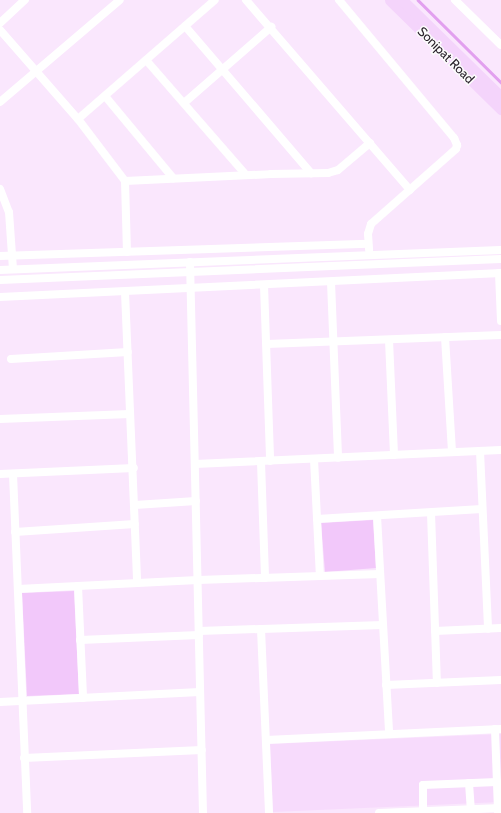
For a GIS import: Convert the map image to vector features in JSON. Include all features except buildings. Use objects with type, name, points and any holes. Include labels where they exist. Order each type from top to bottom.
[{"type":"main road","name":"Sonipat Road","points":[[390,0],[501,109]]},
{"type":"main road","name":"Sonipat Road","points":[[402,0],[501,97]]},
{"type":"street","points":[[0,23],[26,0]]},
{"type":"street","points":[[1,100],[120,0]]},
{"type":"street","points":[[78,119],[215,0]]},
{"type":"street","points":[[246,0],[271,27],[410,190]]},
{"type":"street","points":[[339,0],[456,141],[456,149],[371,224],[368,234],[369,255]]},
{"type":"street","points":[[455,0],[501,45]]},
{"type":"street","points":[[185,26],[311,173]]},
{"type":"street","points":[[184,103],[271,27]]},
{"type":"street","points":[[0,30],[78,119],[125,181],[127,252]]},
{"type":"street","points":[[146,60],[246,175]]},
{"type":"street","points":[[105,96],[174,178]]},
{"type":"street","points":[[125,181],[246,175],[328,173],[338,170],[370,143]]},
{"type":"street","points":[[0,189],[3,201],[9,212],[13,269]]},
{"type":"street","points":[[0,256],[368,244]]},
{"type":"street","points":[[0,270],[501,250]]},
{"type":"street","points":[[0,280],[501,259]]},
{"type":"street","points":[[190,262],[203,813]]},
{"type":"street","points":[[0,297],[500,273],[501,321]]},
{"type":"street","points":[[331,282],[338,458]]},
{"type":"street","points":[[264,285],[270,461]]},
{"type":"street","points":[[125,292],[130,414],[134,468],[137,583]]},
{"type":"street","points":[[267,344],[501,335]]},
{"type":"street","points":[[445,337],[452,452]]},
{"type":"street","points":[[389,340],[394,455]]},
{"type":"street","points":[[11,359],[128,352]]},
{"type":"street","points":[[0,418],[130,414]]},
{"type":"street","points":[[195,464],[501,450]]},
{"type":"street","points":[[480,451],[488,629]]},
{"type":"street","points":[[314,459],[320,576]]},
{"type":"street","points":[[261,462],[265,578]]},
{"type":"street","points":[[0,474],[134,468]]},
{"type":"street","points":[[13,474],[27,813]]},
{"type":"street","points":[[135,505],[196,501]]},
{"type":"street","points":[[317,519],[482,509]]},
{"type":"street","points":[[431,513],[438,683]]},
{"type":"street","points":[[377,516],[389,734]]},
{"type":"street","points":[[15,532],[135,524]]},
{"type":"street","points":[[18,589],[198,580],[380,574]]},
{"type":"street","points":[[78,586],[83,698]]},
{"type":"street","points":[[80,640],[261,629],[383,625]]},
{"type":"street","points":[[436,631],[501,628]]},
{"type":"street","points":[[261,629],[269,813]]},
{"type":"street","points":[[386,685],[501,680]]},
{"type":"street","points":[[0,702],[200,692]]},
{"type":"street","points":[[266,740],[498,729],[497,782],[499,810],[379,813]]},
{"type":"street","points":[[24,758],[202,750]]},
{"type":"street","points":[[423,811],[422,785],[497,782]]},
{"type":"street","points":[[469,783],[471,810]]},
{"type":"shaded area","points":[[373,520],[376,568],[325,572],[321,523]]},
{"type":"shaded area","points":[[74,591],[79,694],[27,696],[22,593]]},
{"type":"shaded area","points":[[501,734],[501,802],[273,812],[270,744]]},
{"type":"waterway","points":[[418,0],[501,82]]}]
